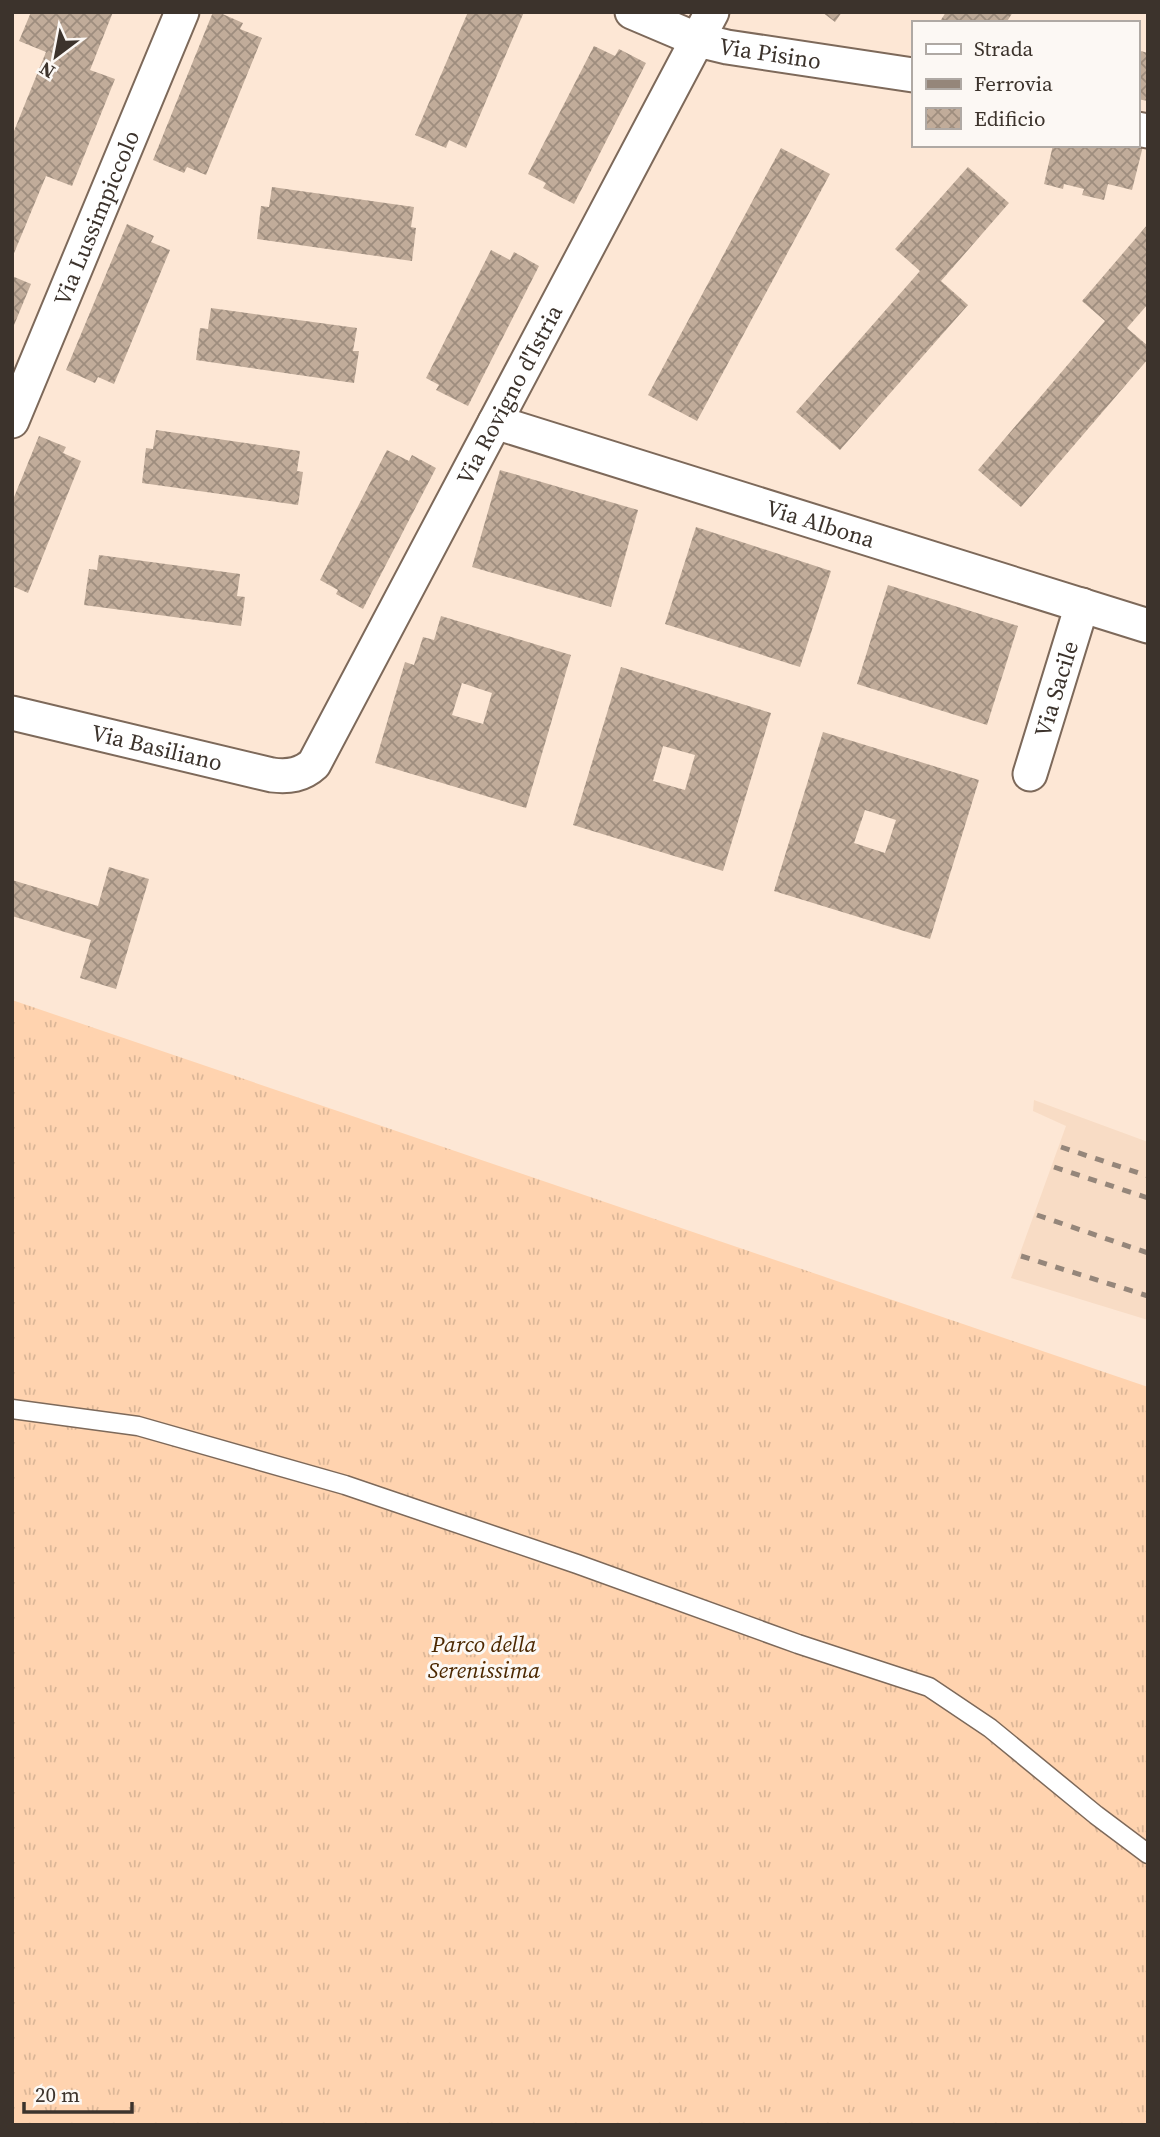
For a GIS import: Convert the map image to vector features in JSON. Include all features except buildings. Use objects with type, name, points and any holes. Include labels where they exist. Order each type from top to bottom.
[{"type":"street","name":"Via Lussimpiccolo","points":[[12,421],[182,12]]},
{"type":"street","name":"Via Pisino","points":[[632,12],[705,26],[727,47],[912,75]]},
{"type":"street","name":"Via Rovigno d'Istria","points":[[301,774],[314,764],[320,754],[705,26]]},
{"type":"street","name":"Via Albona","points":[[495,422],[1148,626]]},
{"type":"street","name":"Via Sacile","points":[[1030,774],[1082,604]]},
{"type":"street","name":"Via Basiliano","points":[[12,713],[272,775],[282,777],[301,774]]},
{"type":"lane","points":[[12,1409],[138,1426],[345,1485],[577,1564],[798,1644],[929,1687],[990,1728],[1148,1854]]},
{"type":"shaded area","points":[[1034,1100],[1148,1142],[1148,1320],[1011,1278],[1066,1126],[1033,1111]]},
{"type":"green space","name":"Parco della Serenissima","points":[[12,1000],[1148,1387],[1148,2125],[12,2125]]},
{"type":"railway","points":[[1061,1147],[1148,1176]]},
{"type":"railway","points":[[1054,1167],[1148,1198]]},
{"type":"railway","points":[[1037,1215],[1148,1253]]},
{"type":"railway","points":[[1021,1256],[1148,1296]]}]
